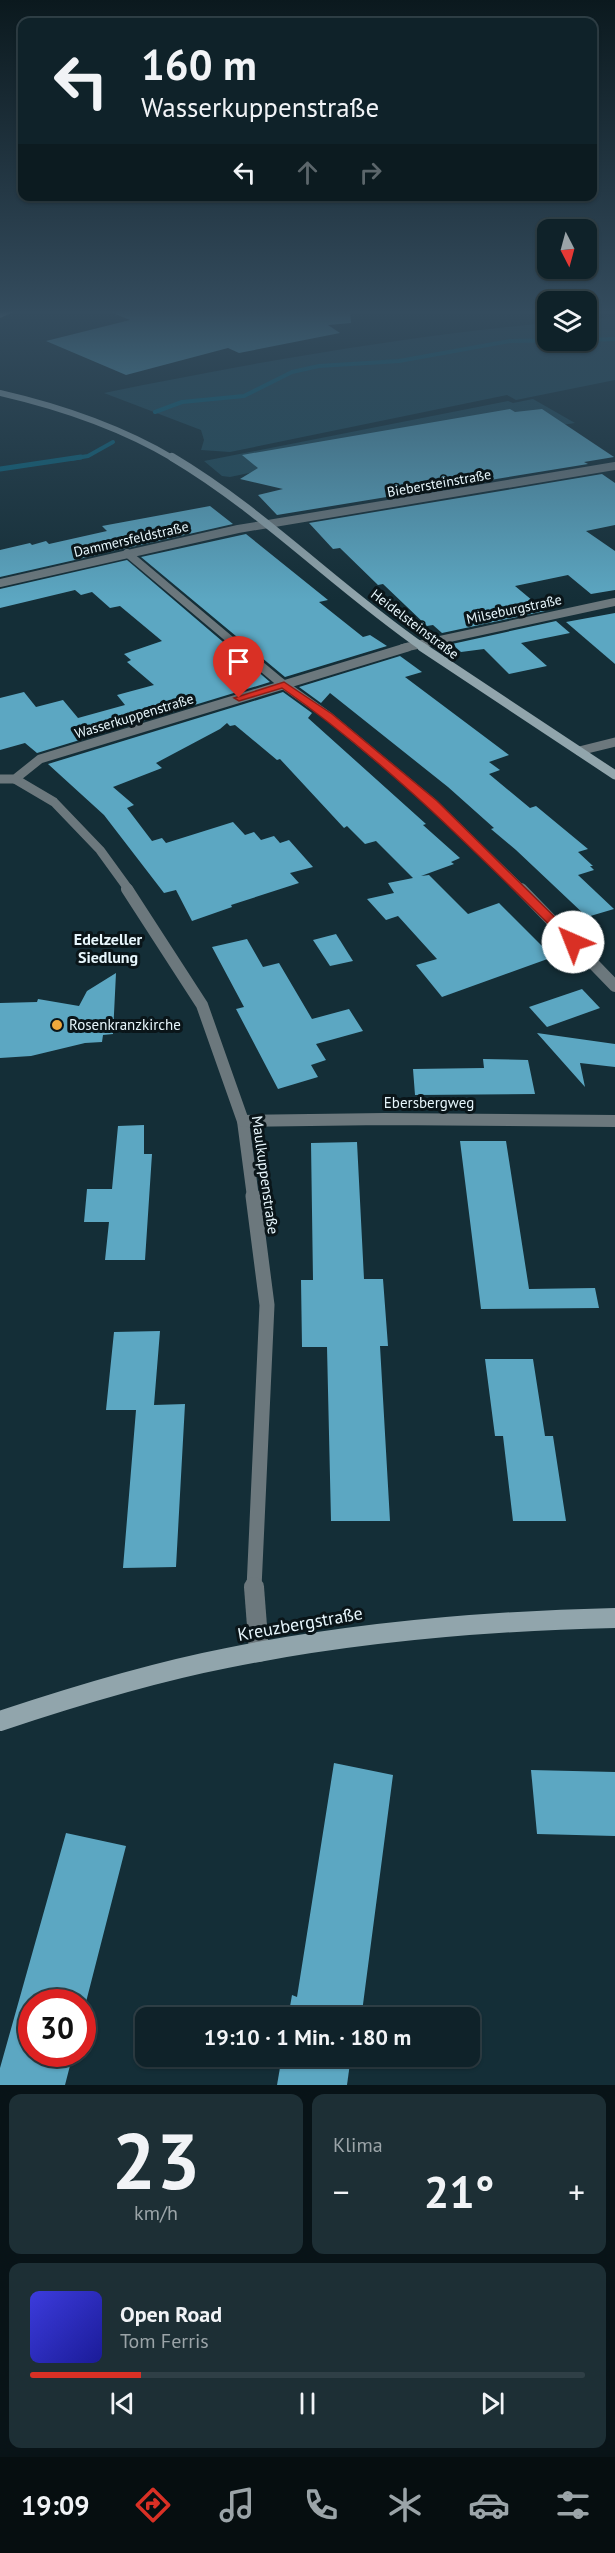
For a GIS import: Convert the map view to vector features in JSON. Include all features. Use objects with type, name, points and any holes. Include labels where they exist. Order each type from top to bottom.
[{"type":"main road","name":"Heidelsteinstraße","points":[[52,406],[107,424],[160,449],[209,480],[382,618],[462,675],[615,775]]},
{"type":"main road","name":"Kreuzbergstraße","points":[[0,1721],[102,1689],[259,1652],[365,1634],[446,1625],[615,1618]]},
{"type":"street","name":"Biebersteinstraße","points":[[268,525],[615,466]]},
{"type":"street","name":"Dammersfeldstraße","points":[[0,583],[127,553],[268,525]]},
{"type":"street","points":[[127,553],[284,685],[328,716],[433,804],[545,912],[615,986]]},
{"type":"street","name":"Milseburgstraße","points":[[418,644],[615,602]]},
{"type":"street","name":"Wasserkuppenstraße","points":[[15,779],[39,759],[418,644]]},
{"type":"street","points":[[579,751],[615,742]]},
{"type":"street","points":[[0,779],[15,779]]},
{"type":"street","name":"Maulkuppenstraße","points":[[15,779],[54,802],[100,850],[147,916],[202,1005],[243,1121],[267,1305],[254,1592],[259,1652]]},
{"type":"street","name":"Ebersbergweg","points":[[243,1121],[385,1119],[615,1121]]},
{"type":"shaded area","points":[[139,406],[452,406],[230,452],[201,450],[204,440],[201,430]]},
{"type":"shaded area","points":[[481,406],[546,406],[575,423],[272,468],[230,477],[222,476],[204,461]]},
{"type":"building","points":[[510,409],[515,412],[542,409],[614,457],[584,462],[588,464],[277,515],[258,495],[283,489],[240,479],[258,468],[242,455]]},
{"type":"building","points":[[602,474],[615,483],[615,525],[586,531],[615,551],[615,590],[591,594],[568,575],[515,586],[545,611],[442,633],[433,625],[427,626],[383,584],[378,585],[340,548],[333,549],[309,523]]},
{"type":"building","points":[[210,506],[233,524],[0,577],[0,550],[46,541],[49,544],[107,531],[102,526]]},
{"type":"building","points":[[246,534],[328,600],[319,602],[363,637],[370,635],[387,646],[285,677],[141,557]]},
{"type":"building","points":[[127,560],[270,682],[37,753],[25,743],[0,750],[0,698],[24,692],[36,707],[63,700],[78,718],[125,705],[117,695],[154,685],[127,662],[131,660],[124,654],[162,641],[120,606],[110,608],[92,592],[81,595],[75,590],[0,608],[0,589]]},
{"type":"building","points":[[615,613],[615,664],[566,622]]},
{"type":"building","points":[[556,621],[570,633],[521,643],[547,666],[509,674],[484,649],[461,652],[452,644]]},
{"type":"building","points":[[400,656],[422,672],[405,677],[509,755],[489,762],[500,770],[489,774],[530,808],[536,806],[588,849],[578,852],[593,866],[590,866],[594,870],[578,875],[614,909],[587,917],[448,787],[330,693],[321,703],[299,687]]},
{"type":"building","points":[[283,692],[312,713],[308,718],[426,824],[423,825],[460,858],[451,862],[454,864],[421,876],[429,875],[468,914],[499,903],[553,957],[442,997],[416,965],[437,959],[398,916],[386,920],[367,899],[394,893],[388,883],[413,878],[376,841],[365,844],[347,826],[344,828],[280,759],[277,760],[235,725],[230,726],[227,723],[156,763],[162,768],[113,787],[134,805],[127,808],[152,841],[162,838],[166,843],[233,822],[245,835],[254,832],[261,840],[274,836],[280,843],[289,840],[313,867],[290,873],[299,883],[231,905],[232,907],[192,921],[176,890],[164,893],[104,815],[48,764]]},
{"type":"building","points":[[336,934],[353,961],[330,966],[313,940]]},
{"type":"building","points":[[247,939],[263,967],[279,963],[312,1019],[349,1009],[363,1031],[316,1044],[326,1060],[311,1065],[318,1077],[278,1089],[236,1009],[244,1007],[212,947]]},
{"type":"building","name":"Rosenkranzkirche","points":[[116,973],[113,1034],[103,1035],[102,1042],[85,1043],[31,1056],[0,1058],[0,1003],[37,1002],[38,999],[79,1006],[87,991]]},
{"type":"building","points":[[582,989],[600,1008],[547,1027],[529,1007]]},
{"type":"building","points":[[537,1033],[615,1044],[615,1067],[580,1063],[585,1087]]},
{"type":"building","points":[[483,1059],[528,1060],[535,1094],[415,1095],[413,1069],[484,1068]]},
{"type":"building","points":[[144,1125],[144,1154],[152,1154],[145,1260],[105,1260],[109,1222],[84,1222],[87,1189],[112,1189],[118,1126]]},
{"type":"building","points":[[460,1141],[506,1141],[529,1289],[595,1288],[599,1308],[481,1309]]},
{"type":"building","points":[[357,1142],[364,1279],[383,1279],[388,1346],[380,1346],[390,1521],[331,1521],[327,1347],[302,1347],[301,1280],[313,1280],[311,1143]]},
{"type":"building","points":[[160,1331],[154,1405],[185,1404],[176,1567],[123,1568],[136,1410],[106,1410],[114,1332]]},
{"type":"building","points":[[485,1359],[533,1359],[545,1436],[553,1436],[566,1521],[513,1521],[503,1436],[495,1436]]},
{"type":"building","points":[[334,1763],[393,1775],[363,2007],[290,2007],[292,1995],[297,1997]]},
{"type":"building","points":[[531,1770],[615,1772],[615,1836],[537,1834]]},
{"type":"building","points":[[66,1833],[126,1846],[89,1989],[22,1989]]},
{"type":"building","points":[[18,2004],[18,2067],[70,2067],[65,2085],[0,2085],[0,2068]]},
{"type":"building","points":[[280,2067],[349,2067],[347,2085],[277,2085]]},
{"type":"waterway","points":[[155,412],[170,406]]},
{"type":"waterway","points":[[70,459],[88,456],[113,442]]},
{"type":"waterway","points":[[0,469],[81,457]]},
{"type":"place","name":"Rosenkranzkirche","points":[[57,1025]]},
{"type":"district","name":"Edelzeller Siedlung","points":[[108,948]]},
{"type":"route","points":[[239,698],[284,685],[328,716],[433,804],[573,942]]}]
